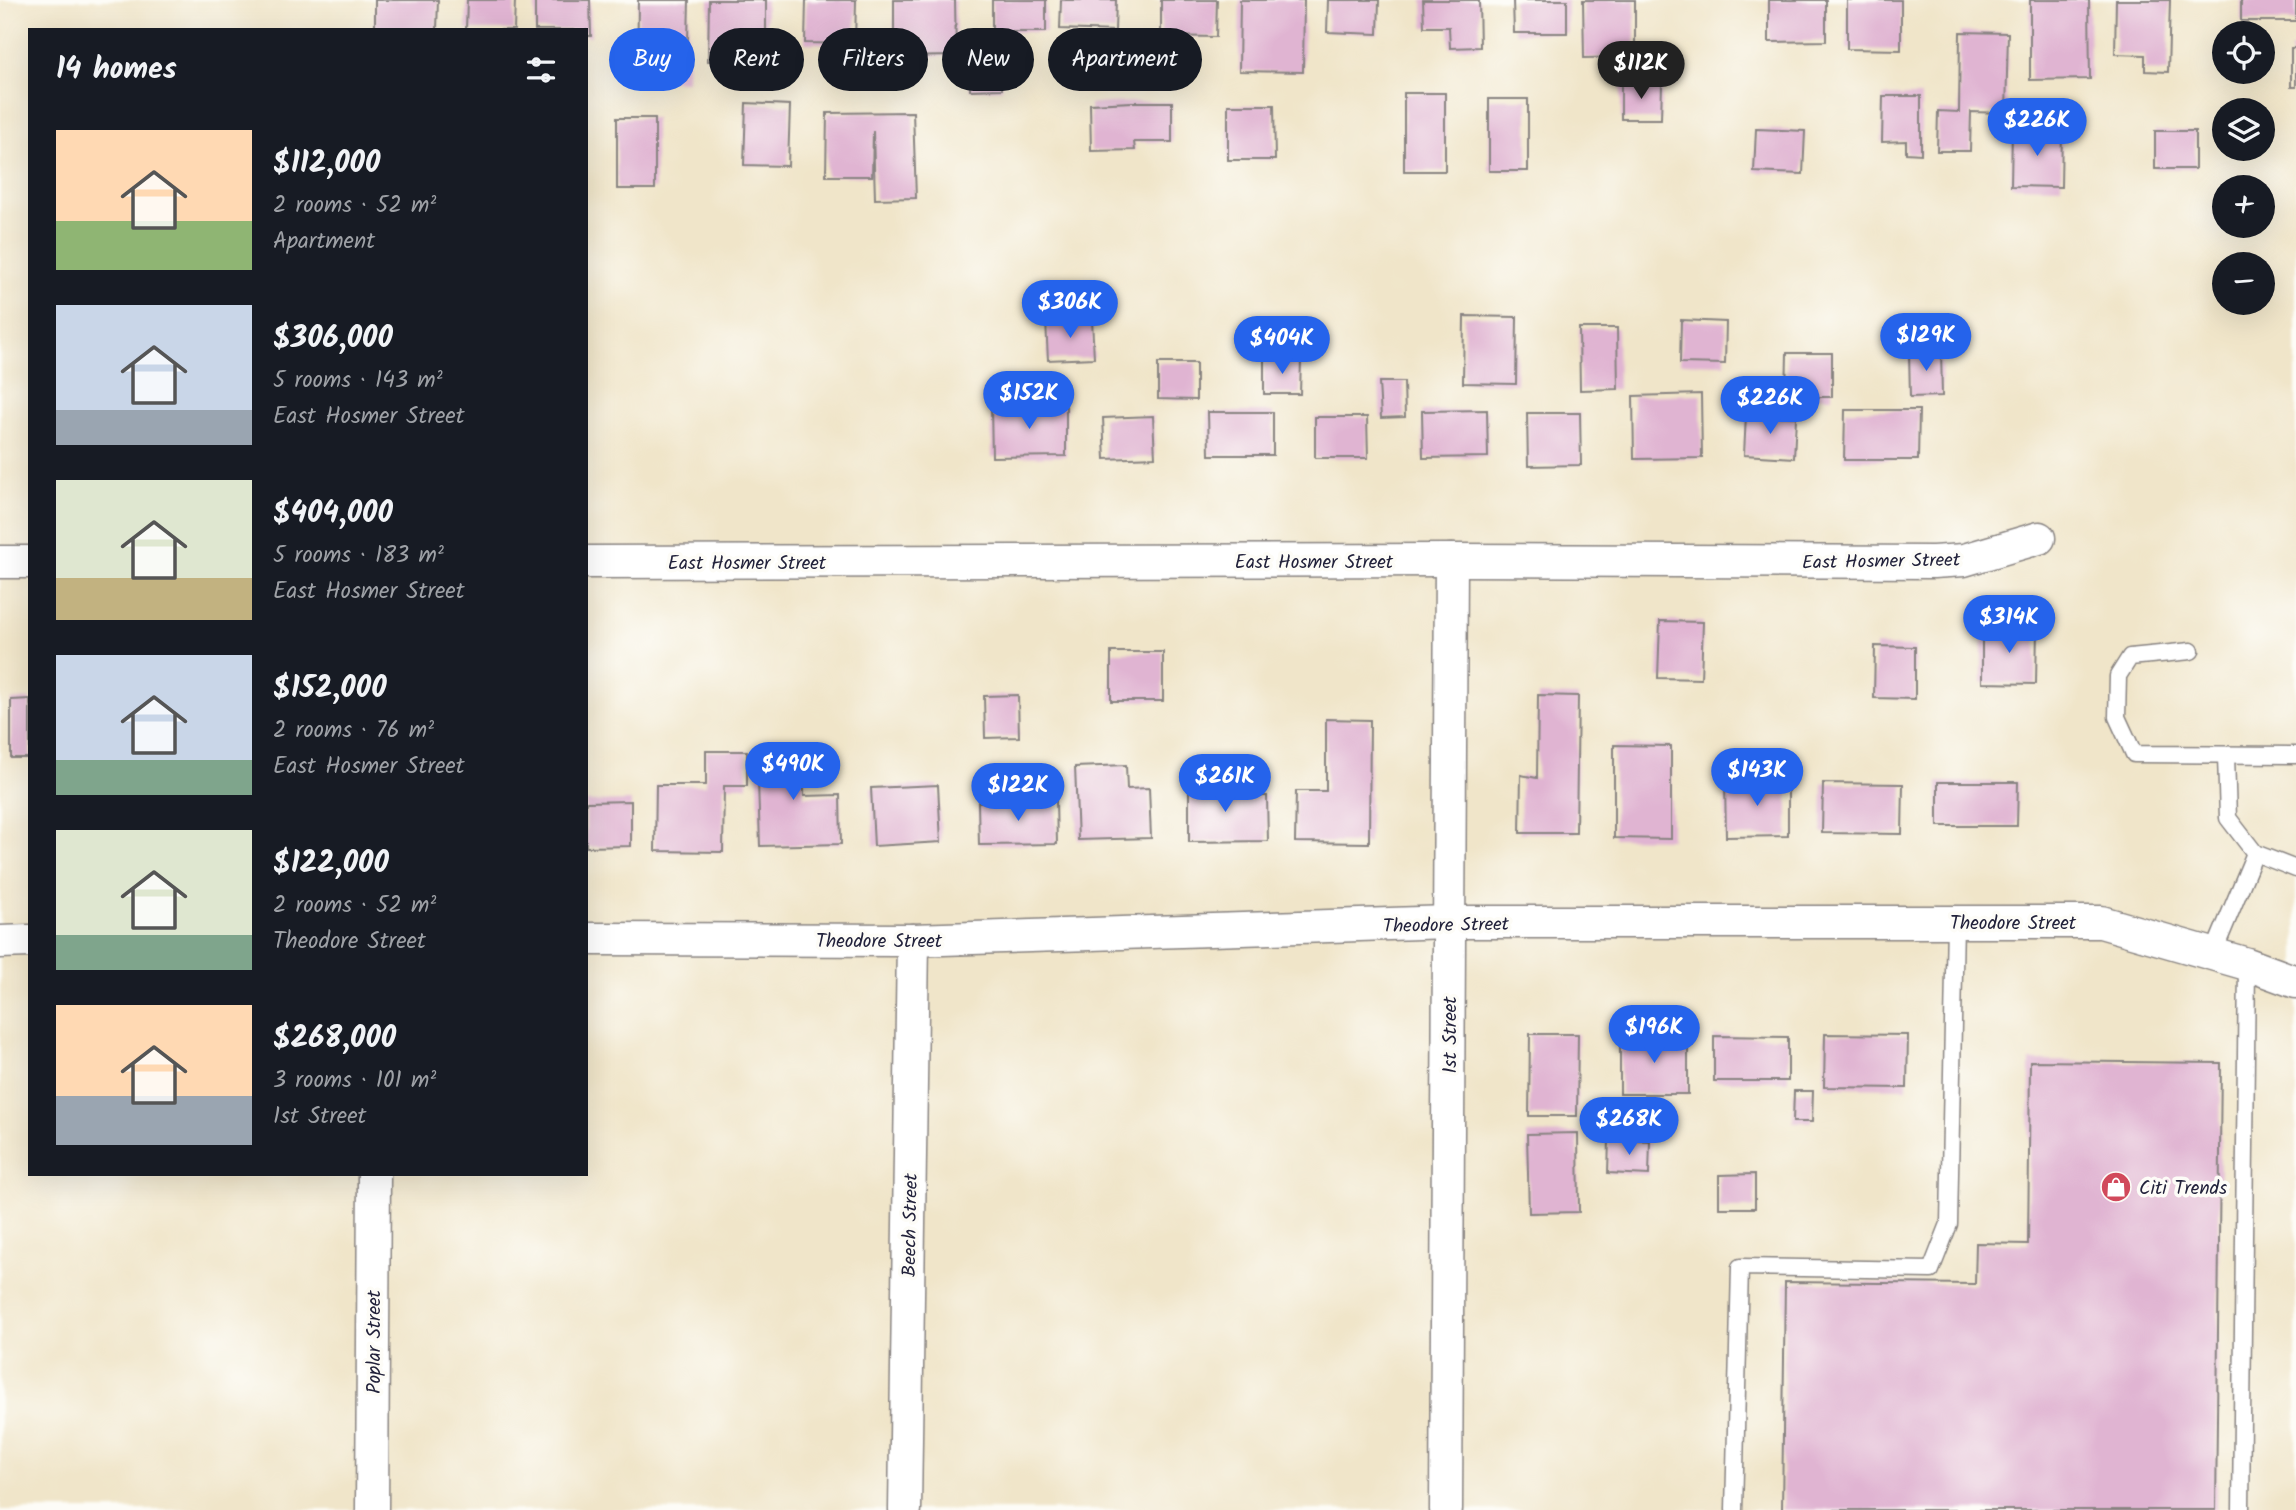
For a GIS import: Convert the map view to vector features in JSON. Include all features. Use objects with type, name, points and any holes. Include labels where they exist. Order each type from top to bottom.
[{"type":"street","name":"East Hosmer Street","points":[[588,562],[1933,562],[1964,560],[2039,538]]},
{"type":"street","name":"1st Street","points":[[1446,1510],[1451,560]]},
{"type":"street","points":[[0,562],[28,562]]},
{"type":"street","name":"Theodore Street","points":[[588,939],[913,940],[1449,922],[2101,922],[2246,964],[2296,982]]},
{"type":"street","name":"Beech Street","points":[[905,1510],[913,940]]},
{"type":"street","points":[[0,942],[28,941]]},
{"type":"street","name":"Poplar Street","points":[[372,1510],[374,1176]]},
{"type":"lane","points":[[2191,651],[2130,657],[2118,676],[2118,717],[2134,754],[2296,755]]},
{"type":"lane","points":[[2226,756],[2228,818],[2255,853],[2296,869]]},
{"type":"lane","points":[[2213,954],[2255,853]]},
{"type":"lane","points":[[1734,1510],[1740,1267],[1931,1270],[1949,1224],[1955,922]]},
{"type":"lane","points":[[2241,1510],[2246,964]]},
{"type":"building","points":[[375,0],[438,0],[437,28],[375,28]]},
{"type":"building","points":[[467,0],[515,0],[514,28],[466,28]]},
{"type":"building","points":[[535,0],[590,0],[591,36],[588,36],[588,28],[535,28]]},
{"type":"building","points":[[638,0],[689,0],[688,28],[638,28]]},
{"type":"building","points":[[709,0],[766,0],[766,28],[709,28],[708,61]]},
{"type":"building","points":[[806,0],[856,0],[855,28],[818,28],[818,43],[805,43]]},
{"type":"building","points":[[894,0],[955,0],[956,28],[942,28],[942,56],[928,56],[928,28],[894,28]]},
{"type":"building","points":[[992,0],[1046,0],[1046,32],[1034,32],[1034,28],[992,28]]},
{"type":"building","points":[[1061,0],[1116,0],[1115,28],[1060,28]]},
{"type":"building","points":[[1161,0],[1217,0],[1216,37],[1202,37],[1202,28],[1161,28]]},
{"type":"building","points":[[1240,0],[1304,0],[1303,72],[1239,71]]},
{"type":"building","points":[[1328,0],[1379,0],[1378,34],[1327,32]]},
{"type":"building","points":[[1423,0],[1479,0],[1480,47],[1450,48],[1449,27],[1424,27]]},
{"type":"building","points":[[1513,0],[1567,0],[1567,33],[1514,33]]},
{"type":"building","points":[[1583,0],[1635,0],[1635,57],[1584,58]]},
{"type":"building","points":[[1769,0],[1826,0],[1826,41],[1769,42]]},
{"type":"building","points":[[1847,0],[1901,0],[1901,50],[1847,49]]},
{"type":"building","points":[[2030,0],[2089,0],[2090,79],[2030,80]]},
{"type":"building","points":[[2116,0],[2170,0],[2168,72],[2145,71],[2145,55],[2115,54]]},
{"type":"building","points":[[2241,0],[2296,0],[2296,21],[2241,21]]},
{"type":"building","points":[[1960,32],[2008,33],[2006,113],[1971,112],[1970,151],[1937,151],[1938,111],[1959,112]]},
{"type":"building","points":[[2291,48],[2296,48],[2296,87],[2291,87]]},
{"type":"building","points":[[1621,84],[1662,84],[1661,119],[1621,119]]},
{"type":"building","points":[[1404,93],[1445,93],[1445,171],[1404,171]]},
{"type":"building","points":[[1883,96],[1921,96],[1921,154],[1906,153],[1906,141],[1882,142]]},
{"type":"building","points":[[1489,99],[1528,99],[1528,171],[1489,171]]},
{"type":"building","points":[[1172,102],[1172,142],[1134,142],[1135,150],[1091,151],[1090,104]]},
{"type":"building","points":[[746,103],[790,105],[788,166],[744,165]]},
{"type":"building","points":[[1228,105],[1274,105],[1275,160],[1228,160]]},
{"type":"building","points":[[913,112],[916,198],[875,199],[873,131],[872,176],[826,176],[827,113]]},
{"type":"building","points":[[617,118],[655,118],[655,189],[617,189]]},
{"type":"building","points":[[1756,129],[1805,131],[1803,174],[1754,172]]},
{"type":"building","points":[[2012,129],[2062,129],[2061,187],[2011,186]]},
{"type":"building","points":[[2155,131],[2195,131],[2195,169],[2155,169]]},
{"type":"building","points":[[1464,316],[1517,317],[1516,384],[1463,383]]},
{"type":"building","points":[[1092,320],[1094,358],[1048,360],[1046,321]]},
{"type":"building","points":[[1681,320],[1726,322],[1725,364],[1680,363]]},
{"type":"building","points":[[1579,328],[1617,328],[1618,389],[1580,390]]},
{"type":"building","points":[[1941,349],[1942,396],[1910,397],[1909,350]]},
{"type":"building","points":[[1787,353],[1832,353],[1832,397],[1786,397]]},
{"type":"building","points":[[1264,358],[1301,359],[1300,394],[1264,394]]},
{"type":"building","points":[[1158,363],[1196,363],[1196,400],[1158,399]]},
{"type":"building","points":[[1379,382],[1404,382],[1405,417],[1381,418]]},
{"type":"building","points":[[1701,394],[1702,458],[1634,459],[1633,396]]},
{"type":"building","points":[[991,405],[1066,406],[1066,456],[992,457]]},
{"type":"building","points":[[1487,410],[1488,457],[1423,458],[1422,411]]},
{"type":"building","points":[[1845,410],[1919,410],[1918,460],[1844,460]]},
{"type":"building","points":[[1208,412],[1273,412],[1273,455],[1209,455]]},
{"type":"building","points":[[1527,413],[1580,413],[1581,465],[1528,466]]},
{"type":"building","points":[[1746,415],[1796,417],[1794,458],[1744,455]]},
{"type":"building","points":[[1153,416],[1155,457],[1105,459],[1103,418]]},
{"type":"building","points":[[1315,417],[1367,417],[1368,458],[1315,458]]},
{"type":"building","points":[[1660,621],[1703,622],[1701,679],[1658,678]]},
{"type":"building","points":[[1982,627],[2037,627],[2036,684],[1982,683]]},
{"type":"building","points":[[1875,646],[1915,647],[1915,699],[1874,698]]},
{"type":"building","points":[[1111,652],[1163,652],[1163,701],[1111,701]]},
{"type":"building","points":[[1018,695],[1019,737],[985,738],[984,696]]},
{"type":"building","points":[[1538,695],[1578,696],[1576,833],[1520,833],[1521,775],[1537,778]]},
{"type":"building","points":[[28,699],[28,758],[11,758],[11,700]]},
{"type":"building","points":[[1326,719],[1370,720],[1369,843],[1295,842],[1296,791],[1326,791]]},
{"type":"building","points":[[803,745],[804,796],[840,795],[841,844],[760,846],[757,746]]},
{"type":"building","points":[[1614,745],[1671,746],[1671,839],[1614,838]]},
{"type":"building","points":[[706,751],[747,751],[747,786],[724,786],[723,852],[655,851],[656,785],[706,785]]},
{"type":"building","points":[[1126,765],[1127,789],[1149,788],[1151,838],[1078,840],[1075,767]]},
{"type":"building","points":[[1231,779],[1231,796],[1267,796],[1268,841],[1189,842],[1189,780]]},
{"type":"building","points":[[1788,780],[1788,836],[1726,837],[1725,781]]},
{"type":"building","points":[[1938,782],[2018,782],[2017,826],[1938,826]]},
{"type":"building","points":[[1823,783],[1903,784],[1902,834],[1822,833]]},
{"type":"building","points":[[938,785],[941,842],[874,846],[871,788]]},
{"type":"building","points":[[1056,800],[1057,844],[979,845],[978,802]]},
{"type":"building","points":[[631,801],[631,846],[588,847],[588,802]]},
{"type":"building","points":[[1530,1034],[1578,1034],[1577,1116],[1529,1116]]},
{"type":"building","points":[[1825,1034],[1908,1035],[1907,1088],[1824,1087]]},
{"type":"building","points":[[1620,1036],[1688,1037],[1688,1094],[1620,1094]]},
{"type":"building","points":[[1714,1036],[1788,1037],[1788,1081],[1714,1081]]},
{"type":"building","points":[[2030,1061],[2221,1063],[2216,1510],[1782,1510],[1785,1282],[1975,1284],[1976,1243],[2028,1244]]},
{"type":"building","points":[[1794,1091],[1813,1091],[1812,1122],[1793,1122]]},
{"type":"building","points":[[1578,1133],[1579,1212],[1529,1213],[1527,1134]]},
{"type":"building","points":[[1609,1139],[1650,1141],[1649,1175],[1608,1173]]},
{"type":"building","points":[[1755,1174],[1755,1208],[1719,1208],[1719,1175]]},
{"type":"place","name":"Citi Trends","points":[[2116,1187]]}]
